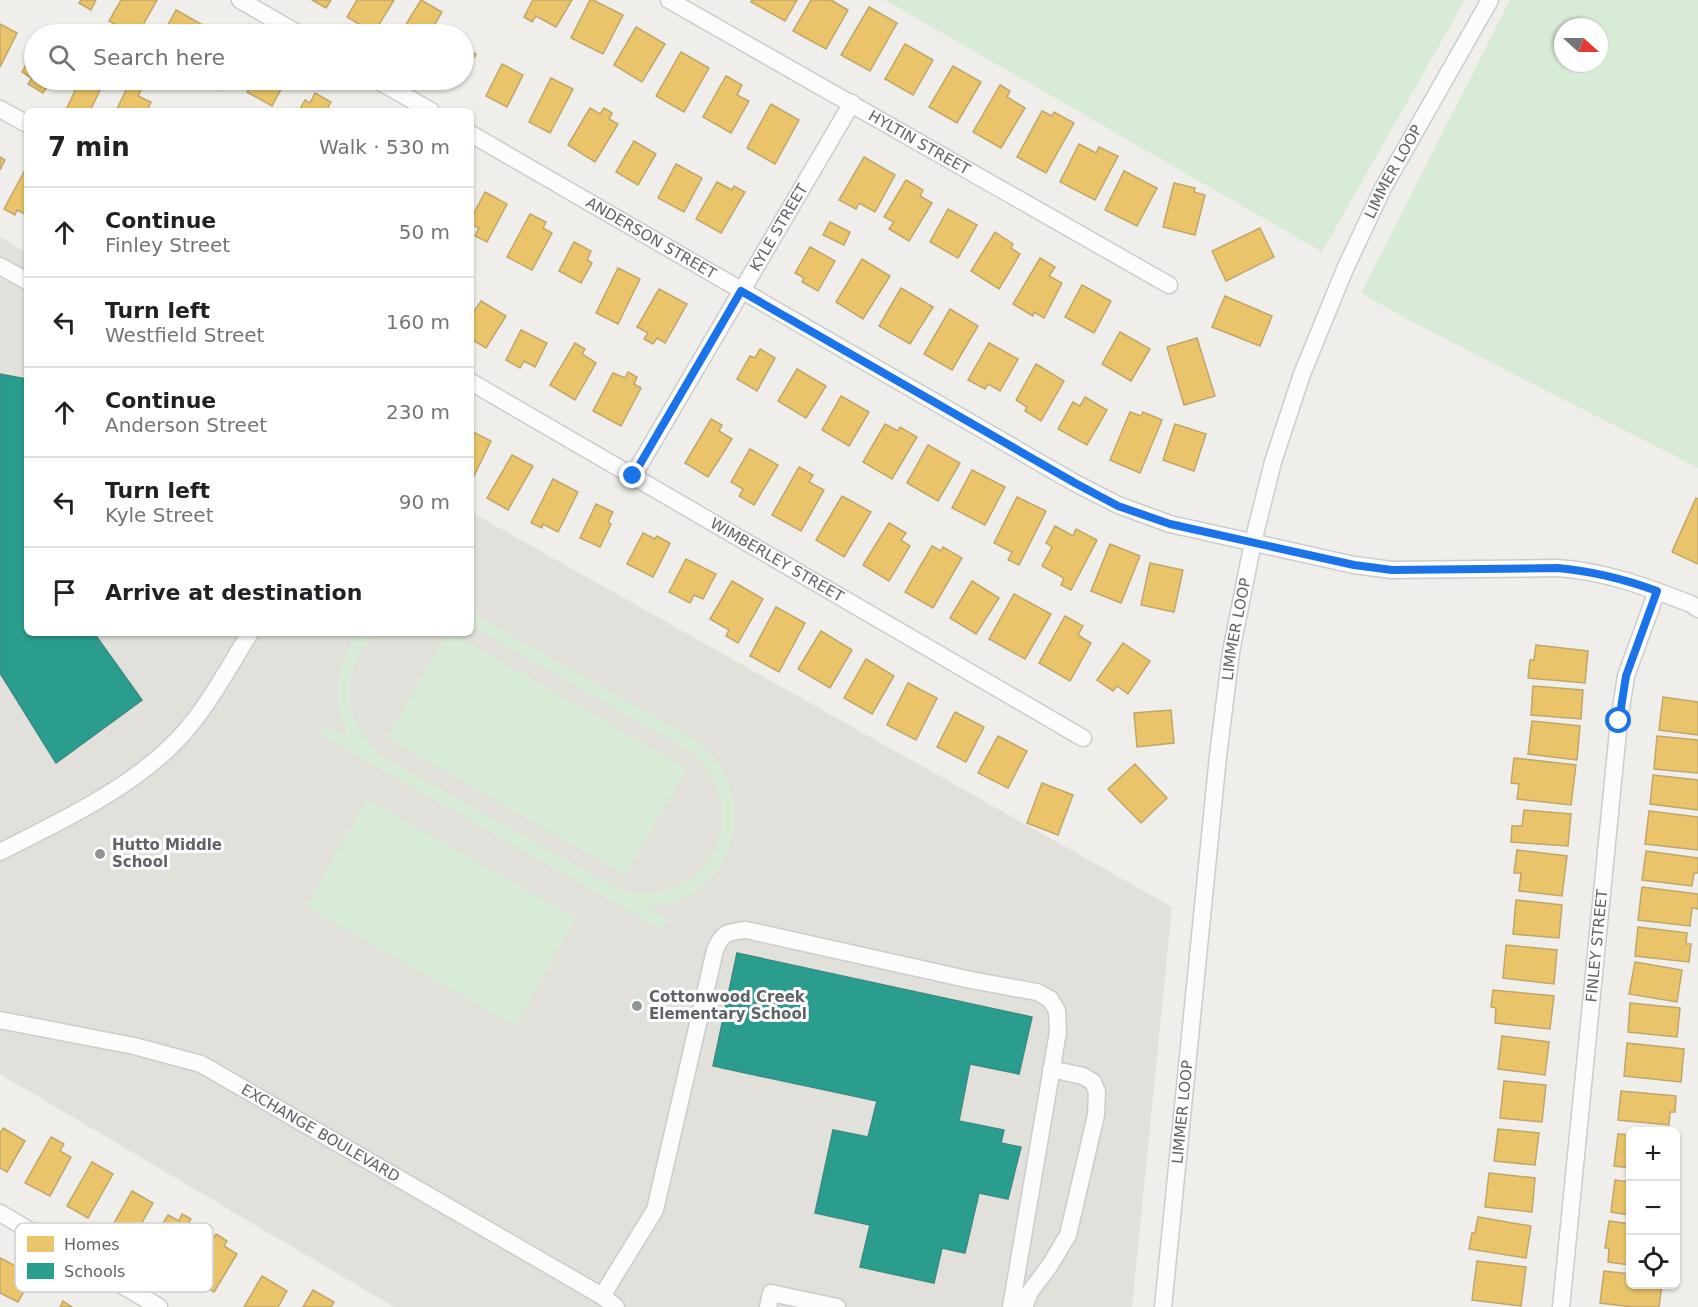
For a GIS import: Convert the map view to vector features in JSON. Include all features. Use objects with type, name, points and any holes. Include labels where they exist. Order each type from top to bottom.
[{"type":"street","points":[[240,0],[282,24]]},
{"type":"street","name":"HYLTIN STREET","points":[[669,0],[1169,285]]},
{"type":"street","name":"LIMMER LOOP","points":[[1163,1307],[1231,652],[1253,542],[1273,462],[1302,374],[1345,269],[1383,188],[1490,0]]},
{"type":"street","points":[[394,90],[426,108]]},
{"type":"street","name":"KYLE STREET","points":[[633,476],[852,103]]},
{"type":"street","points":[[0,109],[24,122]]},
{"type":"street","name":"ANDERSON STREET","points":[[474,136],[1118,506],[1170,524],[1354,565],[1392,570],[1557,568],[1582,570],[1626,580],[1691,604],[1698,609]]},
{"type":"street","points":[[0,266],[24,279]]},
{"type":"street","name":"WIMBERLEY STREET","points":[[474,384],[1083,738]]},
{"type":"street","name":"FINLEY STREET","points":[[1561,1307],[1619,721],[1626,676],[1657,591]]},
{"type":"street","points":[[0,852],[132,779],[169,749],[204,708],[248,636]]},
{"type":"street","points":[[602,1296],[655,1210],[715,950],[721,938],[728,932],[746,930],[971,980],[1037,992],[1050,999],[1057,1011],[1058,1032],[1011,1307]]},
{"type":"street","name":"EXCHANGE BOULEVARD","points":[[0,1020],[134,1046],[201,1064],[602,1296],[616,1307]]},
{"type":"street","points":[[1024,1307],[1030,1293],[1068,1235],[1096,1115],[1098,1092],[1093,1082],[1083,1076],[1051,1068]]},
{"type":"street","points":[[0,1214],[15,1223]]},
{"type":"street","points":[[133,1292],[159,1307]]},
{"type":"street","points":[[768,1307],[771,1293],[837,1307]]},
{"type":"shaded area","name":"Cottonwood Creek Elementary School","points":[[0,237],[24,251],[24,636],[474,636],[474,514],[1172,907],[1132,1307],[394,1307],[0,1074]]},
{"type":"green space","points":[[885,0],[1465,0],[1322,252]]},
{"type":"green space","points":[[1510,0],[1698,0],[1698,468],[1416,324],[1361,293]]},
{"type":"green space","points":[[474,614],[694,739],[713,757],[727,778],[733,801],[734,825],[729,848],[718,869],[701,887],[678,901],[646,907],[668,920],[662,930],[320,735],[326,725],[348,737],[338,697],[339,674],[348,649],[356,636],[374,636],[355,664],[350,697],[353,713],[370,744],[384,757],[618,889],[649,893],[676,887],[698,872],[714,852],[721,827],[721,800],[710,774],[689,751],[474,628]]},
{"type":"green space","points":[[445,636],[457,636],[687,768],[625,875],[387,738]]},
{"type":"green space","points":[[367,799],[576,918],[515,1026],[306,907]]},
{"type":"building: Homes","points":[[81,0],[96,0],[91,10],[79,3]]},
{"type":"building: Homes","points":[[121,0],[157,0],[144,24],[114,24],[109,21]]},
{"type":"building: Homes","points":[[312,0],[331,0],[326,8]]},
{"type":"building: Homes","points":[[357,0],[394,0],[379,24],[359,24],[347,17]]},
{"type":"building: Homes","points":[[421,0],[442,12],[435,24],[406,24]]},
{"type":"building: Homes","points":[[533,0],[572,0],[556,27],[536,16],[532,22],[524,17]]},
{"type":"building: Homes","points":[[590,0],[623,15],[603,54],[571,38]]},
{"type":"building: Homes","points":[[752,0],[797,0],[785,21],[751,2]]},
{"type":"building: Homes","points":[[811,0],[831,0],[848,10],[826,49],[793,31]]},
{"type":"building: Homes","points":[[869,7],[897,23],[870,71],[841,55]]},
{"type":"building: Homes","points":[[176,10],[201,24],[168,24]]},
{"type":"building: Homes","points":[[0,24],[17,33],[0,67]]},
{"type":"building: Homes","points":[[636,27],[665,44],[642,82],[614,65]]},
{"type":"building: Homes","points":[[905,44],[933,60],[913,95],[885,79]]},
{"type":"building: Homes","points":[[681,52],[709,68],[684,112],[656,96]]},
{"type":"building: Homes","points":[[502,64],[523,75],[507,107],[486,96]]},
{"type":"building: Homes","points":[[953,66],[981,82],[957,123],[929,107]]},
{"type":"building: Homes","points":[[726,76],[742,85],[737,95],[749,101],[731,133],[703,117]]},
{"type":"building: Homes","points":[[551,78],[573,89],[550,133],[529,122]]},
{"type":"building: Homes","points":[[1000,85],[1010,91],[1007,97],[1025,108],[1001,148],[973,132]]},
{"type":"building: Homes","points":[[75,90],[100,90],[91,108],[67,108]]},
{"type":"building: Homes","points":[[126,90],[141,90],[138,96],[151,102],[148,108],[117,108]]},
{"type":"building: Homes","points":[[248,90],[281,90],[272,106],[247,92]]},
{"type":"building: Homes","points":[[315,93],[331,102],[328,108],[301,108],[305,100],[310,103]]},
{"type":"building: Homes","points":[[771,104],[799,120],[775,164],[747,148]]},
{"type":"building: Homes","points":[[590,108],[600,114],[604,108],[612,113],[609,119],[618,124],[595,162],[568,145]]},
{"type":"building: Homes","points":[[1042,111],[1052,116],[1054,112],[1074,123],[1046,173],[1017,157]]},
{"type":"building: Homes","points":[[634,141],[656,154],[638,185],[616,172]]},
{"type":"building: Homes","points":[[1079,144],[1096,153],[1099,147],[1118,156],[1095,200],[1060,182]]},
{"type":"building: Homes","points":[[0,157],[5,160],[0,170]]},
{"type":"building: Homes","points":[[864,157],[895,175],[875,212],[859,203],[856,209],[839,200]]},
{"type":"building: Homes","points":[[676,164],[702,178],[684,212],[658,198]]},
{"type":"building: Homes","points":[[1124,171],[1157,188],[1137,226],[1105,210]]},
{"type":"building: Homes","points":[[24,172],[24,214],[17,210],[15,215],[4,209]]},
{"type":"building: Homes","points":[[906,180],[923,190],[920,196],[932,203],[909,241],[889,229],[894,222],[884,217]]},
{"type":"building: Homes","points":[[717,182],[732,190],[734,186],[745,192],[721,233],[696,219]]},
{"type":"building: Homes","points":[[1174,183],[1195,188],[1194,192],[1205,195],[1195,235],[1163,227]]},
{"type":"building: Homes","points":[[485,192],[507,204],[487,242],[475,236],[479,228],[474,226],[474,213]]},
{"type":"building: Homes","points":[[948,209],[977,225],[958,258],[930,242]]},
{"type":"building: Homes","points":[[530,214],[546,222],[543,228],[552,233],[532,270],[507,257]]},
{"type":"building: Homes","points":[[830,222],[850,232],[844,245],[823,235]]},
{"type":"building: Homes","points":[[1260,228],[1274,257],[1226,281],[1212,251]]},
{"type":"building: Homes","points":[[995,232],[1013,244],[1011,248],[1020,254],[999,289],[971,271]]},
{"type":"building: Homes","points":[[574,242],[591,251],[587,260],[592,263],[581,283],[559,271]]},
{"type":"building: Homes","points":[[810,247],[835,261],[818,291],[802,282],[804,278],[795,273]]},
{"type":"building: Homes","points":[[1040,258],[1055,267],[1049,276],[1062,283],[1044,318],[1034,312],[1033,316],[1013,304]]},
{"type":"building: Homes","points":[[862,259],[890,276],[863,319],[836,302]]},
{"type":"building: Homes","points":[[618,268],[640,279],[618,324],[596,313]]},
{"type":"building: Homes","points":[[1082,285],[1111,301],[1094,333],[1065,317]]},
{"type":"building: Homes","points":[[901,288],[933,307],[910,344],[879,326]]},
{"type":"building: Homes","points":[[659,289],[687,304],[665,343],[657,338],[653,344],[644,339],[648,333],[637,327]]},
{"type":"building: Homes","points":[[1225,296],[1272,316],[1260,346],[1212,327]]},
{"type":"building: Homes","points":[[481,301],[506,316],[486,348],[474,341],[474,312]]},
{"type":"building: Homes","points":[[950,309],[978,326],[952,370],[924,354]]},
{"type":"building: Homes","points":[[521,330],[547,343],[535,367],[524,361],[520,368],[506,360]]},
{"type":"building: Homes","points":[[1120,332],[1150,349],[1131,381],[1102,364]]},
{"type":"building: Homes","points":[[1197,338],[1215,396],[1184,405],[1167,347]]},
{"type":"building: Homes","points":[[575,343],[585,349],[582,354],[596,363],[575,400],[550,385]]},
{"type":"building: Homes","points":[[989,343],[1018,359],[1000,391],[988,384],[985,389],[968,380]]},
{"type":"building: Homes","points":[[760,349],[775,358],[757,391],[737,379],[750,356],[755,358]]},
{"type":"building: Homes","points":[[1036,364],[1064,381],[1041,421],[1025,411],[1027,407],[1016,400]]},
{"type":"building: Homes","points":[[797,369],[826,386],[806,418],[778,401]]},
{"type":"building: Homes","points":[[628,372],[637,377],[634,384],[641,388],[621,426],[593,411],[613,373],[625,378]]},
{"type":"building: Homes","points":[[841,396],[869,412],[849,446],[822,430]]},
{"type":"building: Homes","points":[[1085,397],[1107,410],[1087,445],[1058,429],[1073,402],[1080,406]]},
{"type":"building: Homes","points":[[1130,412],[1141,416],[1143,412],[1162,420],[1140,473],[1110,460]]},
{"type":"building: Homes","points":[[711,419],[722,425],[719,431],[732,439],[708,477],[685,463]]},
{"type":"building: Homes","points":[[885,424],[898,431],[900,427],[917,437],[892,479],[863,462]]},
{"type":"building: Homes","points":[[1175,424],[1206,434],[1194,471],[1163,460]]},
{"type":"building: Homes","points":[[474,432],[491,441],[474,476]]},
{"type":"building: Homes","points":[[928,445],[960,463],[938,501],[907,483]]},
{"type":"building: Homes","points":[[750,449],[778,465],[754,505],[739,496],[743,489],[731,482]]},
{"type":"building: Homes","points":[[512,455],[533,466],[508,510],[487,498]]},
{"type":"building: Homes","points":[[799,467],[813,475],[809,482],[824,490],[801,531],[772,515]]},
{"type":"building: Homes","points":[[972,470],[1005,487],[985,525],[952,508]]},
{"type":"building: Homes","points":[[553,479],[578,492],[558,532],[543,524],[542,528],[531,523]]},
{"type":"building: Homes","points":[[842,496],[871,512],[844,557],[816,540]]},
{"type":"building: Homes","points":[[1017,497],[1046,511],[1019,565],[1008,560],[1012,552],[994,543]]},
{"type":"building: Homes","points":[[1696,498],[1698,499],[1698,564],[1672,552]]},
{"type":"building: Homes","points":[[596,504],[613,512],[608,522],[611,524],[600,547],[580,538]]},
{"type":"building: Homes","points":[[889,523],[906,533],[901,540],[910,546],[889,581],[863,565]]},
{"type":"building: Homes","points":[[1055,526],[1073,536],[1076,529],[1097,540],[1071,590],[1061,585],[1064,578],[1042,566],[1052,547],[1046,543]]},
{"type":"building: Homes","points":[[643,533],[655,539],[657,536],[670,543],[653,577],[627,564]]},
{"type":"building: Homes","points":[[1110,544],[1140,556],[1121,603],[1091,591]]},
{"type":"building: Homes","points":[[932,546],[941,551],[943,547],[962,558],[933,608],[905,592]]},
{"type":"building: Homes","points":[[686,559],[716,574],[703,599],[694,595],[690,603],[669,592]]},
{"type":"building: Homes","points":[[1150,563],[1183,570],[1174,612],[1141,605]]},
{"type":"building: Homes","points":[[732,581],[763,599],[738,643],[726,636],[729,630],[710,619]]},
{"type":"building: Homes","points":[[972,581],[999,598],[976,634],[950,618]]},
{"type":"building: Homes","points":[[1014,594],[1051,614],[1025,659],[989,639]]},
{"type":"building: Homes","points":[[776,607],[805,623],[779,672],[750,656]]},
{"type":"building: Homes","points":[[1065,616],[1083,626],[1078,635],[1091,643],[1070,681],[1039,663]]},
{"type":"building: Homes","points":[[821,631],[852,650],[830,688],[798,669]]},
{"type":"building: Homes","points":[[1123,643],[1150,661],[1128,694],[1117,686],[1113,691],[1097,680]]},
{"type":"building: Homes","points":[[1536,645],[1588,651],[1585,683],[1528,678],[1530,660],[1534,660]]},
{"type":"building: Homes","points":[[866,659],[894,676],[872,714],[844,698]]},
{"type":"building: Homes","points":[[908,683],[937,698],[916,740],[887,725]]},
{"type":"building: Homes","points":[[1533,686],[1583,690],[1581,719],[1531,715]]},
{"type":"building: Homes","points":[[1663,697],[1698,702],[1698,735],[1659,730]]},
{"type":"building: Homes","points":[[1171,710],[1174,743],[1137,747],[1134,713]]},
{"type":"building: Homes","points":[[955,712],[984,727],[966,762],[937,747]]},
{"type":"building: Homes","points":[[1532,721],[1580,726],[1577,760],[1528,754]]},
{"type":"building: Homes","points":[[998,736],[1027,751],[1008,788],[978,773]]},
{"type":"building: Homes","points":[[1657,736],[1698,740],[1698,773],[1654,769]]},
{"type":"building: Homes","points":[[1514,758],[1576,765],[1571,805],[1517,799],[1519,784],[1511,783]]},
{"type":"building: Homes","points":[[1135,764],[1167,798],[1141,823],[1108,789]]},
{"type":"building: Homes","points":[[1653,775],[1698,780],[1698,810],[1650,804]]},
{"type":"building: Homes","points":[[1042,783],[1073,795],[1058,835],[1027,823]]},
{"type":"building: Homes","points":[[1524,810],[1571,814],[1568,846],[1511,842],[1512,826],[1522,826]]},
{"type":"building: Homes","points":[[1649,811],[1698,817],[1698,850],[1645,844]]},
{"type":"building: Homes","points":[[1517,850],[1567,856],[1562,896],[1519,891],[1521,873],[1514,873]]},
{"type":"building: Homes","points":[[1646,851],[1698,858],[1698,873],[1694,873],[1692,886],[1642,880]]},
{"type":"building: Homes","points":[[1642,887],[1698,894],[1698,909],[1692,908],[1690,926],[1638,920]]},
{"type":"building: Homes","points":[[1516,900],[1562,905],[1559,938],[1513,934]]},
{"type":"building: Homes","points":[[1638,927],[1687,933],[1686,944],[1691,944],[1689,962],[1635,956]]},
{"type":"building: Homes","points":[[1506,945],[1557,950],[1554,984],[1503,978]]},
{"type":"building: Homes","points":[[1635,962],[1682,970],[1677,1002],[1629,994]]},
{"type":"building: Homes","points":[[1493,990],[1554,996],[1550,1029],[1495,1023],[1496,1008],[1491,1007]]},
{"type":"building: Homes","points":[[1630,1003],[1680,1008],[1677,1037],[1628,1032]]},
{"type":"building: Homes","points":[[1502,1036],[1549,1042],[1545,1075],[1498,1069]]},
{"type":"building: Homes","points":[[1627,1043],[1684,1049],[1681,1082],[1624,1076]]},
{"type":"building: Homes","points":[[1504,1081],[1546,1085],[1542,1122],[1500,1118]]},
{"type":"building: Homes","points":[[1621,1091],[1676,1096],[1675,1112],[1670,1112],[1669,1125],[1618,1120]]},
{"type":"building: Homes","points":[[3,1128],[25,1141],[7,1172],[0,1168],[0,1134]]},
{"type":"building: Homes","points":[[1498,1129],[1539,1133],[1535,1165],[1494,1161]]},
{"type":"building: Homes","points":[[1618,1134],[1626,1135],[1626,1168],[1614,1166]]},
{"type":"building: Homes","points":[[51,1137],[64,1144],[60,1151],[71,1157],[50,1196],[25,1183]]},
{"type":"building: Homes","points":[[92,1162],[113,1174],[88,1218],[67,1206]]},
{"type":"building: Homes","points":[[1489,1173],[1535,1178],[1532,1212],[1485,1207]]},
{"type":"building: Homes","points":[[1615,1180],[1626,1181],[1626,1214],[1611,1212]]},
{"type":"building: Homes","points":[[132,1191],[153,1203],[142,1223],[114,1223]]},
{"type":"building: Homes","points":[[182,1214],[191,1219],[188,1223],[163,1223],[168,1215],[179,1221]]},
{"type":"building: Homes","points":[[1478,1217],[1531,1226],[1526,1258],[1469,1249]]},
{"type":"building: Homes","points":[[1609,1221],[1626,1223],[1626,1264],[1608,1262],[1609,1248],[1605,1248]]},
{"type":"building: Homes","points":[[216,1234],[227,1241],[224,1246],[237,1254],[214,1292],[213,1291],[213,1239]]},
{"type":"building: Homes","points":[[0,1258],[15,1266],[15,1292],[24,1292],[18,1302],[0,1293]]},
{"type":"building: Homes","points":[[1477,1261],[1526,1267],[1521,1306],[1472,1300]]},
{"type":"building: Homes","points":[[1604,1271],[1626,1274],[1626,1289],[1661,1289],[1659,1307],[1600,1303]]},
{"type":"building: Homes","points":[[262,1276],[287,1291],[278,1307],[244,1307]]},
{"type":"building: Homes","points":[[313,1290],[334,1302],[331,1307],[303,1307]]},
{"type":"building: Homes","points":[[63,1301],[72,1307],[60,1307]]},
{"type":"building: Schools","points":[[0,374],[24,378],[24,636],[96,636],[142,700],[56,763],[0,673]]},
{"type":"building: Schools","points":[[737,953],[1032,1017],[1019,1074],[970,1064],[959,1121],[1004,1130],[1001,1143],[1021,1147],[1008,1199],[979,1193],[965,1253],[942,1248],[934,1283],[860,1267],[870,1225],[815,1213],[833,1130],[868,1137],[877,1101],[713,1066]]},
{"type":"place","name":"Hutto Middle School","points":[[100,854]]},
{"type":"place","name":"Cottonwood Creek Elementary School","points":[[637,1006]]},
{"type":"route","points":[[633,476],[741,291],[1075,483],[1118,506],[1170,524],[1354,565],[1392,570],[1557,568],[1582,570],[1626,580],[1657,591],[1626,676],[1619,721]]}]
